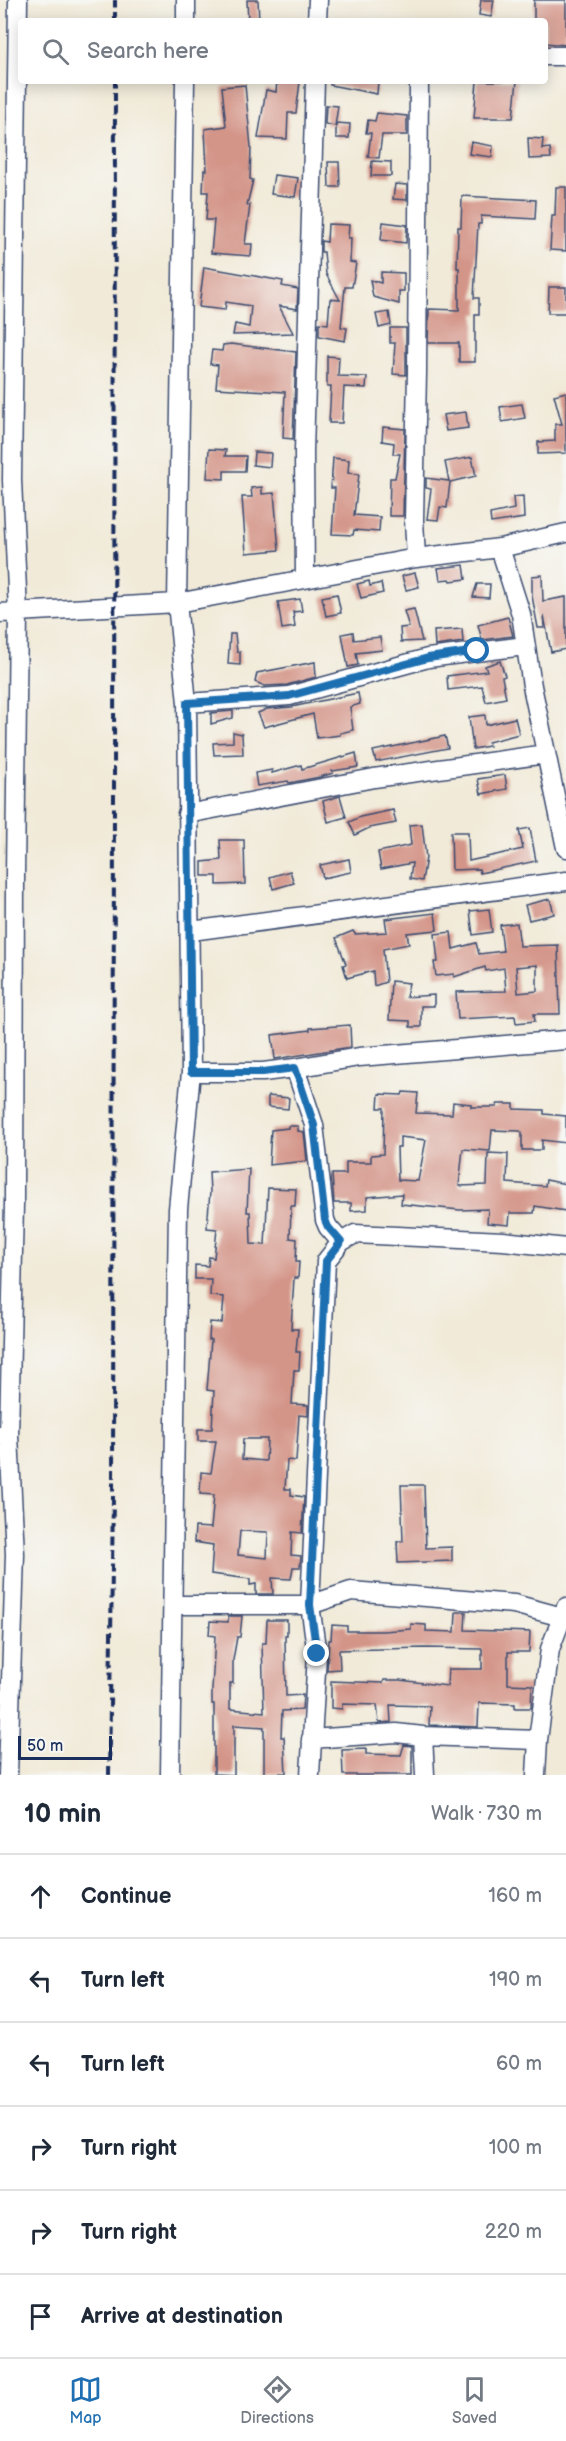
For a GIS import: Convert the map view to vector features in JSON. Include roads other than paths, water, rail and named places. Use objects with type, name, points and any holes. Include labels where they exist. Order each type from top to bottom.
[{"type":"street","points":[[8,1775],[15,1554],[4,1435],[14,1204],[15,877],[6,480],[8,169],[18,0]]},
{"type":"street","points":[[186,0],[186,18]]},
{"type":"street","points":[[317,18],[318,0]]},
{"type":"street","points":[[548,56],[566,56]]},
{"type":"street","points":[[170,1775],[178,1209],[191,1072],[187,703],[177,603],[185,84]]},
{"type":"street","points":[[305,578],[304,452],[315,84]]},
{"type":"street","points":[[416,558],[414,520],[420,84]]},
{"type":"street","points":[[9,613],[177,603],[416,558],[500,548],[566,533]]},
{"type":"street","points":[[500,548],[521,614],[525,646],[566,848]]},
{"type":"street","points":[[187,703],[289,696],[428,658],[525,646]]},
{"type":"street","points":[[187,814],[374,778],[546,754]]},
{"type":"street","points":[[191,931],[566,881]]},
{"type":"street","points":[[191,1072],[263,1072],[359,1057],[566,1040]]},
{"type":"street","points":[[295,1068],[314,1125],[325,1220],[341,1242]]},
{"type":"street","points":[[310,1775],[317,1654],[310,1605],[326,1261],[341,1242],[355,1234],[503,1241],[566,1248]]},
{"type":"street","points":[[174,1605],[310,1605],[351,1591],[514,1604],[564,1612],[550,1649],[538,1740],[536,1775]]},
{"type":"street","points":[[311,1739],[396,1733],[538,1740]]},
{"type":"street","points":[[423,1736],[425,1775]]},
{"type":"railway","points":[[115,0],[115,18]]},
{"type":"railway","points":[[109,1775],[113,1498],[115,84]]}]
